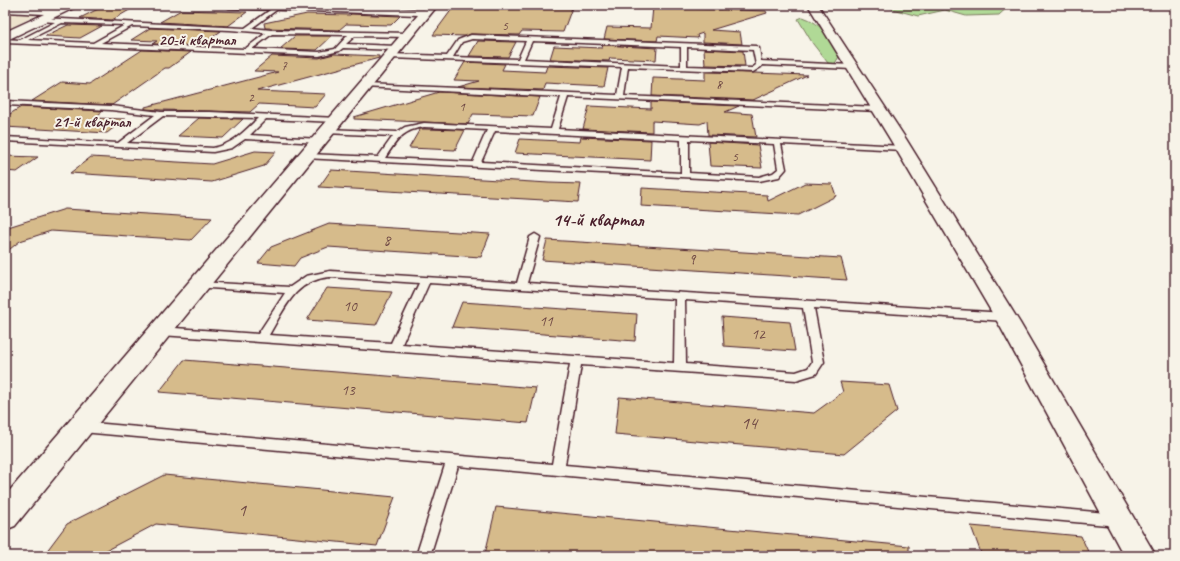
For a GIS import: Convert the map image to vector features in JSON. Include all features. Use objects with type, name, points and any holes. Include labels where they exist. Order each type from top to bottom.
[{"type":"street","points":[[5,37],[41,20],[61,16],[72,5]]},
{"type":"street","points":[[228,5],[430,9]]},
{"type":"street","points":[[813,5],[903,148],[1005,317],[1140,556]]},
{"type":"street","points":[[5,9],[61,16]]},
{"type":"street","points":[[5,517],[430,9]]},
{"type":"lane","points":[[246,30],[277,7]]},
{"type":"lane","points":[[21,42],[61,16],[131,24],[271,32],[354,33],[398,47],[448,59],[745,70],[757,68],[759,66],[756,48],[471,37],[464,38],[460,41],[448,59]]},
{"type":"lane","points":[[94,45],[131,24]]},
{"type":"lane","points":[[246,51],[271,32]]},
{"type":"lane","points":[[5,37],[21,42],[319,54],[334,52],[354,33]]},
{"type":"lane","points":[[520,61],[530,39]]},
{"type":"lane","points":[[684,45],[684,68]]},
{"type":"lane","points":[[341,46],[398,47]]},
{"type":"lane","points":[[759,63],[852,67]]},
{"type":"lane","points":[[620,98],[625,66]]},
{"type":"lane","points":[[365,86],[878,109]]},
{"type":"lane","points":[[554,131],[565,95]]},
{"type":"lane","points":[[5,103],[111,108],[161,114],[204,114],[264,117],[328,130]]},
{"type":"lane","points":[[120,145],[161,114]]},
{"type":"lane","points":[[5,139],[213,150],[232,146],[237,143],[264,117]]},
{"type":"lane","points":[[244,137],[328,130],[397,134],[411,127],[424,125],[903,148]]},
{"type":"lane","points":[[476,164],[492,128]]},
{"type":"lane","points":[[380,160],[397,134]]},
{"type":"lane","points":[[684,138],[685,175]]},
{"type":"lane","points":[[307,156],[759,179],[769,178],[776,175],[782,169],[777,142]]},
{"type":"lane","points":[[521,286],[535,237]]},
{"type":"lane","points":[[261,338],[292,290],[308,278],[330,274],[1005,317]]},
{"type":"lane","points":[[395,348],[425,280]]},
{"type":"lane","points":[[199,285],[292,290]]},
{"type":"lane","points":[[680,296],[680,368]]},
{"type":"lane","points":[[161,331],[796,376],[812,371],[818,362],[808,304]]},
{"type":"lane","points":[[558,470],[576,360]]},
{"type":"lane","points":[[80,427],[1120,521]]},
{"type":"lane","points":[[423,556],[453,460]]},
{"type":"shaded area","points":[[5,11],[42,12],[5,31]]},
{"type":"green space","points":[[888,5],[1010,5],[999,15],[966,16],[945,10],[918,16],[892,9]]},
{"type":"green space","points":[[803,17],[820,27],[833,43],[840,55],[834,65],[828,63],[813,44],[798,19]]},
{"type":"building","points":[[455,5],[573,5],[563,32],[522,31],[519,35],[433,35]]},
{"type":"building","points":[[102,7],[133,8],[112,20],[80,18]]},
{"type":"building","points":[[653,7],[766,11],[767,13],[711,30],[740,32],[742,44],[703,42],[703,33],[697,35],[698,38],[658,36],[657,41],[604,39],[607,27],[651,28]]},
{"type":"building","points":[[181,10],[247,12],[228,26],[160,22]]},
{"type":"building","points":[[307,14],[400,16],[391,25],[346,24],[339,30],[265,28],[264,23]]},
{"type":"building","points":[[68,25],[102,26],[80,38],[45,36]]},
{"type":"building","points":[[150,28],[221,31],[200,46],[152,44],[157,41],[131,40]]},
{"type":"building","points":[[295,36],[332,36],[317,50],[280,49]]},
{"type":"building","points":[[478,41],[516,42],[508,57],[469,56]]},
{"type":"building","points":[[603,45],[657,48],[656,60],[610,58],[609,61],[550,59],[554,46],[602,48]]},
{"type":"building","points":[[704,49],[743,51],[745,66],[705,65]]},
{"type":"building","points":[[142,50],[191,52],[112,105],[32,101],[62,82],[90,84]]},
{"type":"building","points":[[334,54],[379,56],[379,58],[257,91],[326,94],[315,107],[259,104],[250,112],[145,109],[145,107],[278,72],[254,71],[272,56],[319,58]]},
{"type":"building","points":[[465,62],[505,64],[502,70],[545,72],[547,66],[608,68],[604,86],[545,83],[543,90],[458,87],[479,81],[454,80]]},
{"type":"building","points":[[705,72],[807,75],[753,100],[652,96],[653,78],[705,80]]},
{"type":"building","points":[[439,92],[540,97],[533,116],[473,114],[468,124],[354,119],[354,117]]},
{"type":"building","points":[[651,102],[739,106],[725,112],[752,114],[756,137],[708,135],[707,121],[700,124],[652,121],[652,132],[583,129],[589,106],[651,109]]},
{"type":"building","points":[[21,107],[103,111],[94,118],[125,119],[107,133],[5,127],[5,117]]},
{"type":"building","points":[[199,118],[243,119],[223,138],[178,136]]},
{"type":"building","points":[[420,129],[465,130],[455,150],[409,148]]},
{"type":"building","points":[[581,137],[651,140],[650,160],[515,153],[520,139],[580,142]]},
{"type":"building","points":[[708,142],[758,145],[762,168],[710,166]]},
{"type":"building","points":[[255,151],[276,152],[264,166],[212,182],[70,173],[91,157],[212,164]]},
{"type":"building","points":[[5,156],[38,157],[17,172],[5,171]]},
{"type":"building","points":[[331,170],[581,184],[578,202],[319,187]]},
{"type":"building","points":[[805,183],[832,184],[836,196],[798,215],[641,206],[642,188],[767,195],[768,201]]},
{"type":"building","points":[[65,209],[212,218],[191,240],[51,231],[20,241],[5,253],[5,228]]},
{"type":"building","points":[[329,224],[490,234],[481,257],[328,247],[300,258],[294,266],[258,263],[271,247]]},
{"type":"building","points":[[547,240],[841,258],[847,280],[542,260]]},
{"type":"building","points":[[327,288],[392,292],[376,325],[307,320]]},
{"type":"building","points":[[462,302],[637,314],[635,341],[452,327]]},
{"type":"building","points":[[722,317],[790,322],[795,351],[724,346]]},
{"type":"building","points":[[184,360],[536,388],[528,423],[159,392]]},
{"type":"building","points":[[840,382],[889,385],[897,411],[844,454],[615,434],[619,397],[814,413],[843,392]]},
{"type":"building","points":[[164,475],[395,497],[377,546],[156,524],[101,553],[99,556],[43,556],[67,524]]},
{"type":"building","points":[[496,507],[909,546],[909,556],[503,556],[485,554]]},
{"type":"building","points":[[971,526],[1081,536],[1090,556],[982,556]]},
{"type":"district","name":"20-й квартал","points":[[197,40]]},
{"type":"district","name":"21-й квартал","points":[[92,122]]},
{"type":"district","name":"14-й квартал","points":[[598,220]]}]
